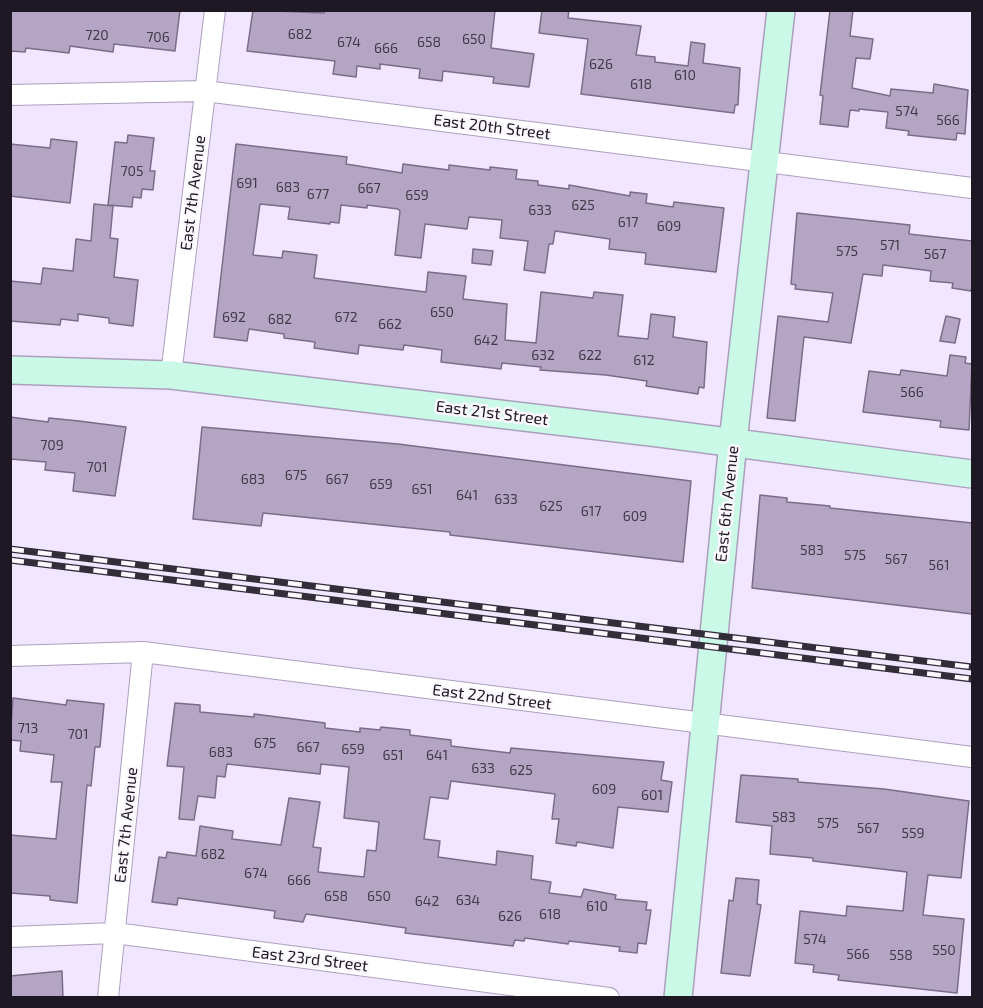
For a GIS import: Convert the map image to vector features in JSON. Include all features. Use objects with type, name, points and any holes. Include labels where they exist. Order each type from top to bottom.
[{"type":"street","name":"East 7th Avenue","points":[[171,375],[215,10]]},
{"type":"street","name":"East 6th Avenue","points":[[678,998],[733,442],[781,10]]},
{"type":"street","name":"East 20th Street","points":[[10,95],[205,91],[972,188]]},
{"type":"street","name":"East 21st Street","points":[[10,370],[171,375],[733,442],[972,474]]},
{"type":"street","name":"East 7th Avenue","points":[[108,998],[143,652]]},
{"type":"street","name":"East 22nd Street","points":[[10,656],[143,652],[705,725],[972,757]]},
{"type":"street","name":"East 23rd Street","points":[[10,937],[115,933],[609,998]]},
{"type":"building","points":[[10,10],[180,10],[175,51],[114,44],[113,52],[70,46],[69,53],[26,48],[25,52],[10,51]]},
{"type":"building","points":[[253,10],[324,13],[324,10],[495,10],[491,48],[534,54],[529,87],[493,83],[494,77],[443,71],[442,81],[419,78],[420,69],[380,64],[380,69],[357,66],[356,77],[333,74],[335,61],[247,51]]},
{"type":"building","points":[[542,10],[569,10],[568,18],[641,26],[636,55],[655,57],[655,62],[688,66],[691,42],[705,44],[703,63],[740,68],[738,105],[735,105],[734,113],[581,94],[588,39],[539,33]]},
{"type":"building","points":[[830,10],[853,10],[850,36],[873,39],[870,59],[856,58],[852,88],[890,96],[891,89],[933,93],[934,84],[968,90],[965,134],[957,133],[956,140],[908,135],[909,131],[886,128],[888,112],[859,109],[859,111],[850,110],[848,127],[820,124],[823,96],[820,95]]},
{"type":"building","points":[[128,135],[154,138],[150,171],[155,171],[153,190],[142,189],[141,198],[133,197],[132,207],[108,205],[115,142],[127,143]]},
{"type":"building","points":[[51,139],[77,142],[70,203],[10,196],[10,144],[50,148]]},
{"type":"building","points":[[236,144],[347,157],[346,164],[402,173],[403,164],[449,170],[449,165],[490,170],[490,167],[517,170],[516,179],[538,181],[538,185],[569,189],[569,185],[630,196],[630,192],[647,194],[646,203],[673,207],[674,202],[724,208],[716,272],[645,264],[646,253],[609,249],[610,239],[555,231],[553,244],[549,244],[545,273],[524,270],[528,241],[500,238],[502,220],[469,217],[467,229],[425,224],[421,258],[395,255],[400,211],[367,205],[367,208],[341,205],[339,223],[330,222],[330,224],[288,219],[290,207],[260,204],[253,255],[282,258],[283,251],[317,255],[314,278],[426,292],[428,272],[466,276],[463,299],[507,304],[505,340],[536,343],[541,292],[593,298],[594,292],[623,295],[618,336],[648,339],[651,314],[675,317],[673,337],[707,342],[704,388],[699,387],[698,394],[646,386],[647,381],[606,375],[540,370],[541,367],[502,363],[501,369],[441,362],[442,350],[404,345],[403,350],[359,345],[358,354],[314,348],[315,342],[284,338],[284,334],[249,329],[247,341],[214,337]]},
{"type":"building","points":[[94,204],[113,206],[110,238],[118,239],[114,277],[138,280],[133,326],[109,323],[109,318],[78,314],[78,321],[61,319],[60,325],[10,321],[10,281],[41,284],[43,268],[73,271],[76,239],[91,241]]},
{"type":"building","points":[[797,213],[910,225],[909,234],[972,241],[972,288],[971,291],[952,288],[953,283],[930,281],[931,271],[924,270],[883,265],[882,276],[863,274],[851,343],[804,337],[795,421],[767,418],[778,316],[828,322],[833,293],[795,289],[796,285],[791,284]]},
{"type":"building","points":[[473,249],[493,251],[491,265],[472,263]]},
{"type":"building","points":[[946,316],[960,319],[955,343],[940,341]]},
{"type":"building","points":[[950,355],[966,357],[965,363],[972,364],[969,430],[940,427],[941,421],[863,412],[869,371],[900,375],[901,370],[947,376]]},
{"type":"building","points":[[10,417],[48,422],[49,418],[126,427],[115,496],[73,491],[75,473],[45,470],[46,462],[10,459]]},
{"type":"building","points":[[202,427],[398,444],[691,481],[683,562],[450,535],[450,532],[263,513],[261,526],[193,519]]},
{"type":"building","points":[[760,495],[787,498],[787,502],[830,506],[830,508],[972,523],[972,614],[752,588]]},
{"type":"building","points":[[13,698],[66,705],[67,700],[104,704],[100,747],[95,747],[91,786],[87,785],[77,903],[50,900],[50,896],[10,893],[10,835],[56,839],[62,782],[51,782],[54,755],[20,751],[21,741],[10,740]]},
{"type":"building","points":[[175,703],[200,705],[200,712],[254,717],[254,714],[325,723],[325,728],[360,732],[360,728],[380,730],[381,727],[410,730],[410,735],[451,740],[451,746],[510,753],[511,748],[664,762],[661,780],[672,782],[668,812],[618,807],[613,848],[577,842],[576,846],[556,843],[559,819],[552,819],[555,794],[451,781],[448,799],[430,797],[424,839],[440,841],[438,857],[496,865],[497,851],[533,856],[531,879],[551,882],[549,893],[581,897],[584,889],[616,895],[615,899],[647,902],[646,910],[651,910],[646,944],[638,943],[637,953],[619,951],[620,947],[569,941],[568,944],[525,938],[524,941],[515,940],[513,946],[405,933],[406,928],[306,914],[303,922],[274,918],[275,911],[178,898],[177,905],[152,902],[159,857],[166,858],[167,852],[196,856],[200,826],[233,831],[232,839],[281,845],[289,798],[320,802],[313,847],[321,848],[318,872],[364,877],[367,850],[376,851],[379,822],[344,818],[349,767],[321,764],[320,774],[227,764],[225,777],[217,776],[215,798],[198,796],[194,820],[179,819],[184,767],[167,766]]},
{"type":"building","points":[[741,775],[798,779],[798,782],[884,789],[969,801],[961,878],[928,875],[923,915],[964,919],[957,993],[838,980],[839,975],[813,972],[814,965],[795,963],[800,911],[846,916],[847,906],[903,911],[907,872],[770,854],[772,826],[736,822]]},
{"type":"building","points":[[736,878],[759,880],[757,904],[761,905],[750,976],[721,973],[729,900],[733,901]]},
{"type":"building","points":[[62,971],[63,998],[10,998],[10,976]]},
{"type":"railway","points":[[10,549],[972,667]]},
{"type":"railway","points":[[10,560],[972,679]]}]
